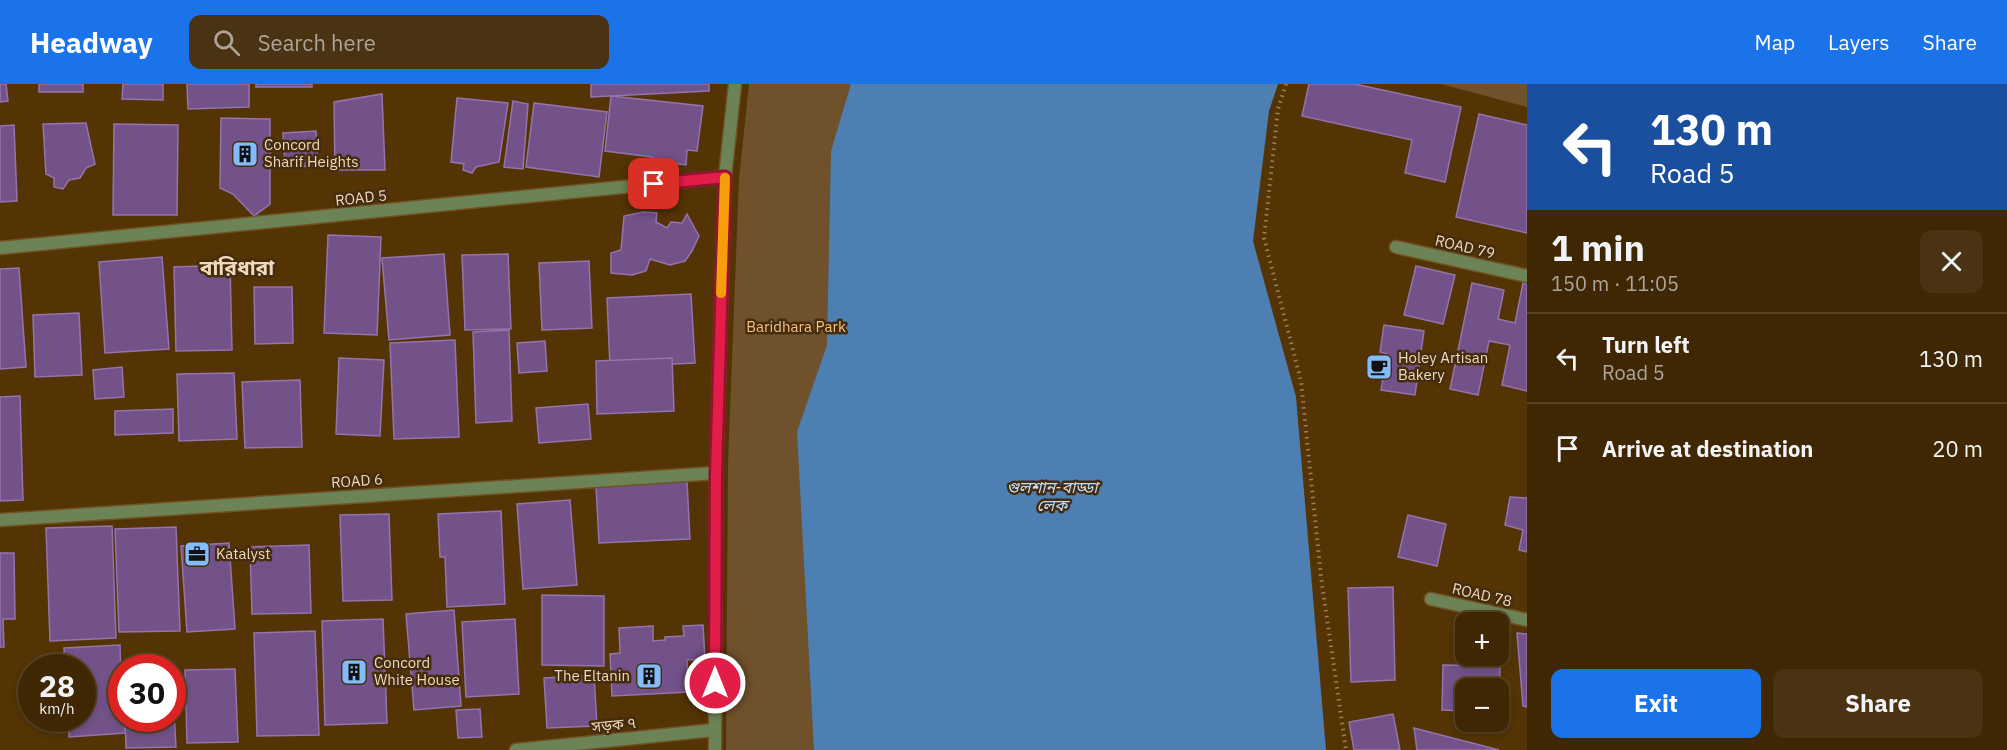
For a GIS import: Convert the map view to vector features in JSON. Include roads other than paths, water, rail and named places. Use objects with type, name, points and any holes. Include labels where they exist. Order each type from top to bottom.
[{"type":"street","points":[[715,750],[716,473],[725,177],[735,84]]},
{"type":"street","name":"ROAD 5","points":[[0,248],[725,177]]},
{"type":"street","name":"ROAD 79","points":[[1396,247],[1527,276]]},
{"type":"street","name":"ROAD 6","points":[[0,520],[716,473]]},
{"type":"street","name":"ROAD 78","points":[[1431,599],[1527,620]]},
{"type":"street","name":"সড়ক ৭","points":[[516,750],[714,730]]},
{"type":"water","name":"গুলশান-বাড্ডা লেক","points":[[851,84],[1278,84],[1269,111],[1253,241],[1296,397],[1326,750],[814,750],[797,432],[827,345],[831,151]]},
{"type":"place","name":"Concord Sharif Heights","points":[[245,154]]},
{"type":"place","name":"Holey Artisan Bakery","points":[[1379,367]]},
{"type":"place","name":"Katalyst","points":[[197,554]]},
{"type":"place","name":"Concord White House","points":[[354,672]]},
{"type":"place","name":"The Eltanin","points":[[649,676]]},
{"type":"district","name":"বারিধারা","points":[[237,268]]},
{"type":"park label","name":"Baridhara Park","points":[[796,327]]}]
